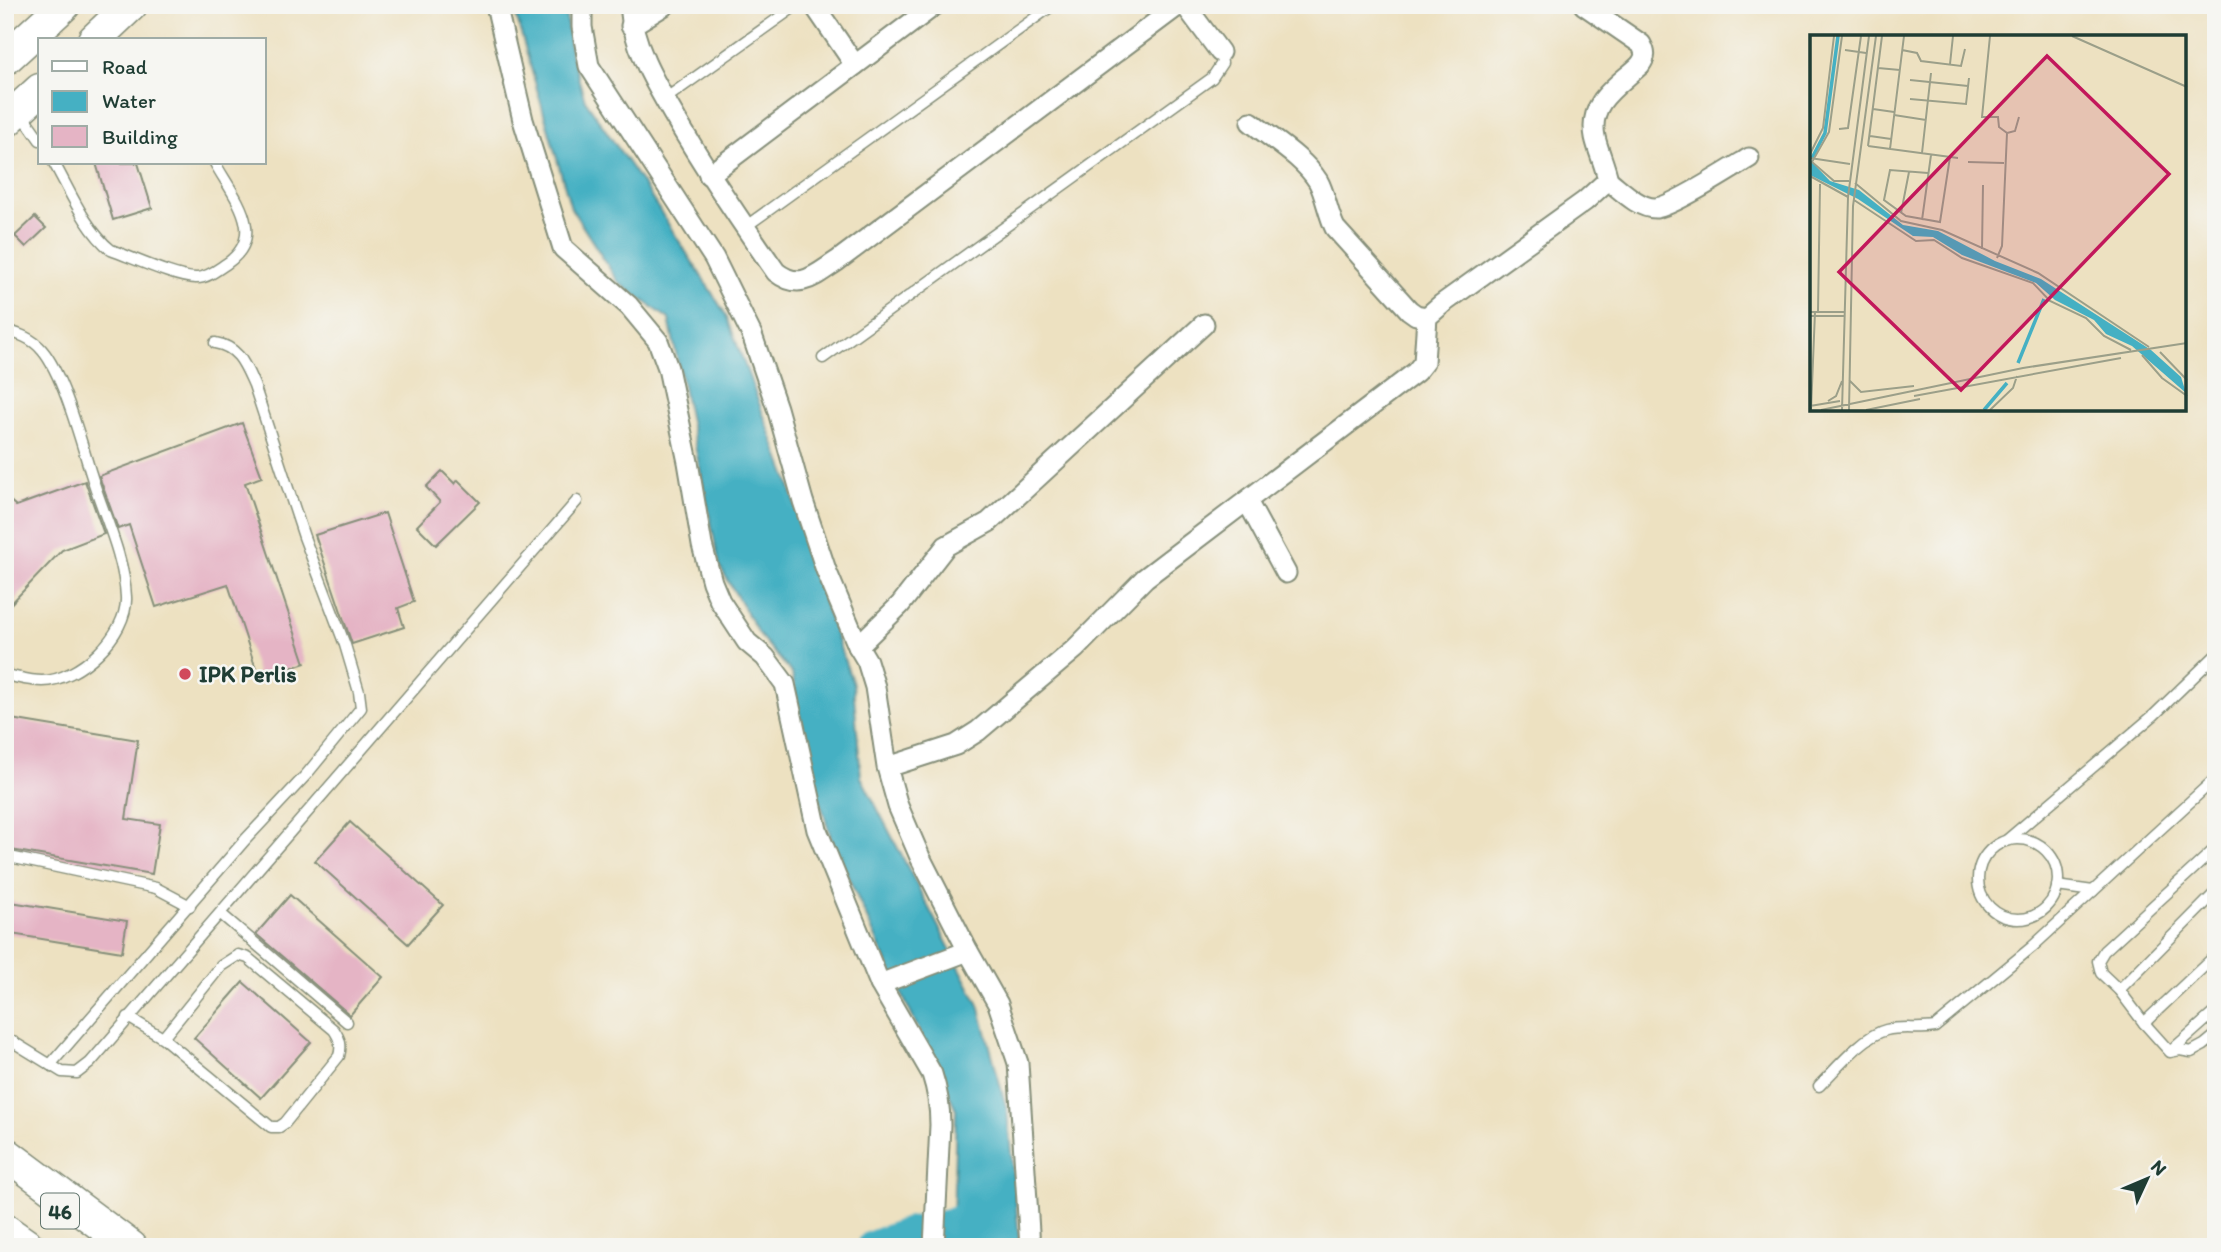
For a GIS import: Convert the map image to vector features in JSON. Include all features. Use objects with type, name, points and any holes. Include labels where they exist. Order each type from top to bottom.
[{"type":"main road","points":[[5,59],[64,5]]},
{"type":"main road","points":[[95,38],[131,5]]},
{"type":"main road","points":[[5,1153],[131,1247]]},
{"type":"main road","name":"46","points":[[5,1174],[114,1247]]},
{"type":"main road","name":"46","points":[[5,1230],[29,1247]]},
{"type":"street","points":[[496,5],[523,120],[563,248],[646,324],[658,341],[668,368],[702,545],[712,582],[720,601],[747,642],[765,657],[785,684],[817,830],[886,982],[932,1074],[939,1097],[940,1125],[934,1247]]},
{"type":"street","points":[[582,5],[582,27],[589,66],[714,258],[751,335],[777,408],[816,541],[858,646],[867,661],[875,687],[888,767],[898,806],[961,953],[998,1004],[1018,1063],[1030,1247]]},
{"type":"street","points":[[629,5],[631,26],[648,68],[709,175],[776,272],[787,281],[797,283],[837,261],[1179,5]]},
{"type":"street","points":[[631,26],[665,5]]},
{"type":"street","points":[[814,5],[855,65]]},
{"type":"street","points":[[709,175],[935,5]]},
{"type":"street","points":[[1185,5],[1220,52]]},
{"type":"street","points":[[1584,5],[1641,44],[1646,51],[1640,65],[1597,108],[1594,126],[1608,180],[1633,199],[1656,208],[1749,158]]},
{"type":"street","points":[[1251,122],[1311,172],[1319,184],[1335,228],[1409,310],[1416,315],[1427,317]]},
{"type":"street","points":[[888,767],[956,745],[978,731],[1074,649],[1144,578],[1416,372],[1424,362],[1427,317],[1585,201],[1608,180]]},
{"type":"street","points":[[858,646],[900,605],[946,546],[989,522],[1204,324]]},
{"type":"street","points":[[1247,501],[1286,573]]},
{"type":"street","points":[[886,982],[961,953]]},
{"type":"lane","points":[[665,99],[797,5]]},
{"type":"lane","points":[[745,227],[1054,5]]},
{"type":"lane","points":[[822,358],[1212,78],[1222,63],[1220,52]]},
{"type":"lane","points":[[22,107],[38,136]]},
{"type":"lane","points":[[55,164],[93,231],[111,250],[185,277],[200,279],[230,261],[244,246],[248,231],[245,217],[216,164]]},
{"type":"lane","points":[[5,330],[31,340],[44,351],[63,390],[117,554],[126,600],[118,628],[97,655],[67,677],[42,681],[5,675]]},
{"type":"lane","points":[[50,1065],[356,717],[362,703],[345,645],[304,537],[264,413],[244,362],[230,347],[215,343]]},
{"type":"lane","points":[[5,1037],[62,1072],[77,1073],[90,1063],[577,500]]},
{"type":"lane","points":[[2007,840],[2023,839],[2038,844],[2050,855],[2057,870],[2057,886],[2053,899],[2045,909],[2034,916],[2021,919],[2008,917],[1996,912],[1986,903],[1980,892],[1978,876],[1982,860],[1992,848],[2007,840],[2154,715],[2216,655]]},
{"type":"lane","points":[[1819,1086],[1862,1045],[1882,1031],[1935,1027],[2032,947],[2216,778]]},
{"type":"lane","points":[[2170,1052],[2119,990],[2101,973],[2098,961],[2104,951],[2216,848]]},
{"type":"lane","points":[[5,856],[156,888],[190,906]]},
{"type":"lane","points":[[2057,886],[2093,891]]},
{"type":"lane","points":[[2119,990],[2216,892]]},
{"type":"lane","points":[[221,914],[347,1022]]},
{"type":"lane","points":[[128,1017],[163,1038],[271,1127],[279,1127],[285,1123],[339,1056],[341,1048],[340,1039],[334,1030],[248,958],[238,955],[221,966],[163,1038]]},
{"type":"lane","points":[[2144,1023],[2216,955]]},
{"type":"lane","points":[[2170,1052],[2216,1011]]},
{"type":"lane","points":[[2170,1052],[2191,1052],[2216,1035]]},
{"type":"water","points":[[513,5],[565,5],[570,51],[585,100],[646,189],[726,315],[789,483],[826,609],[853,684],[861,777],[979,1005],[1007,1111],[1020,1247],[957,1247],[953,1223],[956,1109],[832,841],[805,751],[792,673],[760,636],[720,567],[669,319],[619,283],[571,208]]},
{"type":"building","points":[[96,164],[138,164],[152,208],[113,220]]},
{"type":"building","points":[[35,217],[46,228],[26,247],[15,236]]},
{"type":"building","points":[[242,423],[262,477],[245,483],[305,663],[259,678],[228,584],[156,607],[129,525],[118,529],[99,476]]},
{"type":"building","points":[[442,471],[455,484],[458,480],[480,502],[436,545],[417,526],[440,502],[426,487]]},
{"type":"building","points":[[85,481],[104,534],[62,550],[5,610],[5,496],[16,506]]},
{"type":"building","points":[[385,513],[414,602],[398,608],[404,627],[352,644],[315,535]]},
{"type":"building","points":[[5,718],[138,740],[126,819],[160,824],[152,874],[5,849]]},
{"type":"building","points":[[350,822],[443,905],[408,944],[315,861]]},
{"type":"building","points":[[290,895],[383,977],[350,1015],[256,934]]},
{"type":"building","points":[[5,901],[127,921],[122,952],[5,933]]},
{"type":"building","points":[[243,982],[311,1042],[261,1098],[194,1038]]},
{"type":"waterway","points":[[945,1226],[987,1211]]},
{"type":"waterway","points":[[873,1247],[913,1232]]},
{"type":"place","name":"IPK Perlis","points":[[185,674]]}]
